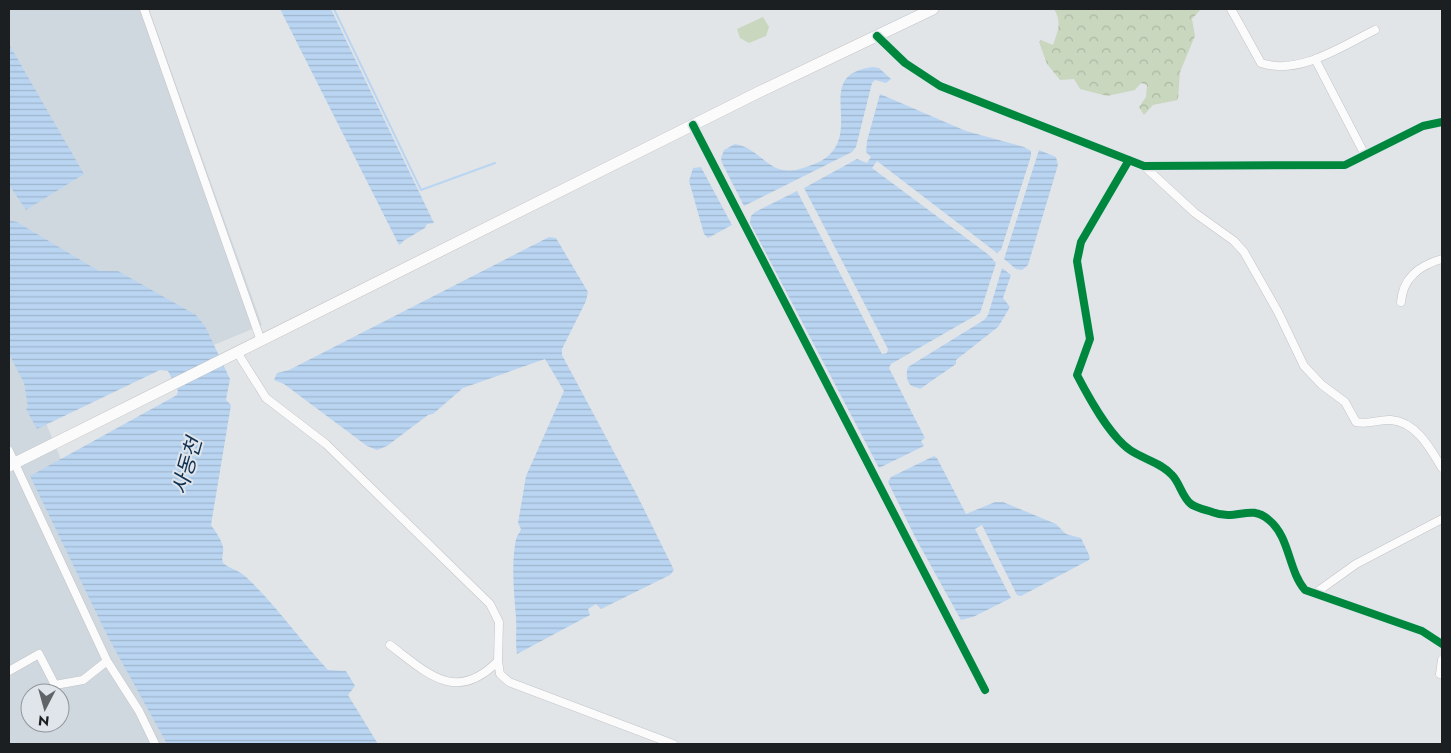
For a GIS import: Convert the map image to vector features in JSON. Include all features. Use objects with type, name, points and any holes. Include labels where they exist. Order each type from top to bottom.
[{"type":"main road","points":[[11,464],[692,125],[933,9]]},
{"type":"street","points":[[144,9],[261,341]]},
{"type":"street","points":[[1231,9],[1261,63],[1283,66],[1315,59],[1375,30]]},
{"type":"street","points":[[876,36],[905,63],[940,86],[1144,166],[1195,213],[1234,241],[1244,252],[1278,312],[1304,366],[1322,386],[1345,402],[1356,422],[1366,424],[1392,420],[1409,427],[1424,439],[1442,468]]},
{"type":"street","points":[[1315,59],[1365,155]]},
{"type":"street","points":[[1144,166],[1345,164],[1423,126],[1442,122]]},
{"type":"street","points":[[692,125],[985,690]]},
{"type":"street","points":[[1129,160],[1081,242],[1078,261],[1090,339],[1077,376],[1110,428],[1128,449],[1172,475],[1190,504],[1223,516],[1240,515],[1249,511],[1258,512],[1270,521],[1279,532],[1301,586],[1314,594],[1344,602],[1422,631],[1442,644]]},
{"type":"street","points":[[1402,302],[1402,292],[1414,272],[1420,267],[1442,259]]},
{"type":"street","points":[[237,352],[266,398],[326,444],[490,604],[499,622],[498,661],[500,674],[509,682],[673,744]]},
{"type":"street","points":[[9,451],[11,464],[107,661],[139,711],[155,744]]},
{"type":"street","points":[[1314,594],[1356,564],[1442,519]]},
{"type":"street","points":[[390,645],[432,677],[445,682],[461,683],[474,680],[489,671],[498,661]]},
{"type":"street","points":[[9,671],[40,654],[55,685],[83,680],[107,661]]},
{"type":"street","points":[[1440,674],[1442,660]]},
{"type":"shaded area","points":[[9,9],[149,9],[262,325],[43,416],[179,744],[9,744]]},
{"type":"green space","points":[[1054,9],[1201,9],[1192,19],[1195,36],[1180,72],[1178,100],[1153,105],[1144,115],[1139,107],[1146,97],[1147,85],[1141,83],[1135,90],[1107,96],[1080,89],[1074,79],[1060,80],[1047,64],[1039,42],[1041,40],[1053,45],[1059,22]]},
{"type":"green space","points":[[763,17],[769,27],[766,36],[749,43],[740,38],[737,29]]},
{"type":"water","points":[[280,9],[331,9],[434,223],[427,224],[425,228],[399,245]]},
{"type":"water","points":[[9,44],[84,174],[26,210],[9,185]]},
{"type":"water","points":[[873,67],[879,68],[891,79],[886,83],[875,80],[872,83],[856,147],[852,152],[744,206],[722,163],[721,158],[724,150],[735,144],[745,147],[768,163],[783,170],[794,170],[820,161],[832,152],[839,140],[841,127],[840,101],[846,79],[856,71]]},
{"type":"water","points":[[880,94],[966,131],[1024,147],[1031,151],[1031,156],[1001,250],[997,253],[877,161],[872,168],[989,255],[996,263],[980,313],[891,364],[889,368],[925,438],[921,441],[924,446],[879,468],[750,223],[751,216],[755,212],[797,191],[882,354],[887,353],[888,349],[804,188],[857,159],[867,163],[871,157],[866,152],[867,141]]},
{"type":"water","points":[[1039,150],[1056,157],[1058,165],[1028,265],[1022,270],[1016,269],[1004,259]]},
{"type":"water","points":[[701,167],[732,225],[708,238],[704,234],[689,181],[693,168]]},
{"type":"water","name":"사동천","points":[[9,220],[17,222],[99,271],[118,271],[196,315],[205,326],[230,379],[226,400],[231,405],[211,525],[222,544],[223,563],[243,575],[257,588],[328,670],[346,671],[355,686],[348,695],[378,744],[167,744],[108,637],[30,476],[177,395],[178,391],[168,371],[160,370],[37,429],[26,409],[28,407],[24,383],[9,354]]},
{"type":"water","points":[[549,237],[556,238],[588,292],[586,301],[562,349],[562,355],[638,497],[674,570],[670,575],[601,609],[596,604],[588,609],[590,615],[517,654],[513,579],[514,559],[516,539],[521,529],[518,523],[526,476],[564,391],[545,359],[463,388],[433,414],[428,415],[387,446],[377,450],[367,446],[284,384],[274,380],[277,373],[289,370]]},
{"type":"water","points":[[1002,268],[1011,275],[1003,298],[1010,307],[998,327],[956,360],[956,364],[920,389],[910,385],[907,377],[908,367],[984,320],[988,315]]},
{"type":"water","points":[[934,456],[937,458],[966,514],[995,502],[1003,502],[1056,524],[1066,534],[1081,538],[1090,557],[1089,560],[1021,596],[1017,595],[982,525],[975,529],[1011,598],[973,617],[961,620],[915,537],[888,482],[891,477]]},
{"type":"waterway","points":[[334,9],[421,190],[495,163]]},
{"type":"cycle path","points":[[877,36],[905,63],[940,86],[1144,166],[1345,165],[1423,126],[1442,122]]},
{"type":"cycle path","points":[[693,125],[985,690]]},
{"type":"cycle path","points":[[1129,160],[1081,242],[1077,261],[1090,339],[1077,375],[1100,416],[1130,450],[1168,471],[1175,478],[1185,498],[1193,505],[1221,515],[1255,513],[1269,520],[1281,535],[1295,573],[1305,590],[1422,631],[1442,644]]}]
